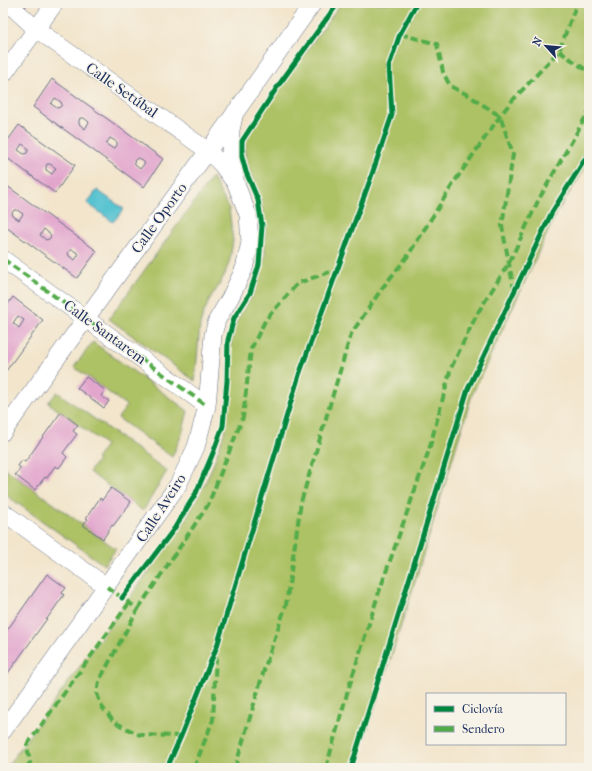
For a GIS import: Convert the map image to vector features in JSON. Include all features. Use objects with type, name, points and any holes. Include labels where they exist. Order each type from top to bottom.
[{"type":"street","name":"Calle Setúbal","points":[[8,3],[36,29],[208,151]]},
{"type":"street","points":[[3,75],[55,3]]},
{"type":"street","name":"Calle Oporto","points":[[3,432],[208,151],[313,3]]},
{"type":"street","name":"Calle Aveiro","points":[[3,731],[178,486],[196,447],[207,406],[213,335],[217,320],[244,269],[250,242],[248,215],[236,184],[229,146],[235,112]]},
{"type":"street","name":"Calle Aveiro","points":[[208,151],[228,172],[236,184]]},
{"type":"street","name":"Calle Santarem","points":[[3,259],[207,406]]},
{"type":"street","points":[[3,512],[107,587]]},
{"type":"green space","points":[[341,3],[589,3],[589,162],[557,212],[472,395],[409,601],[355,768],[6,768],[184,523],[206,481],[226,427],[230,349],[233,329],[240,314],[252,296],[260,275],[265,255],[265,225],[260,198],[247,165],[245,153],[246,140],[256,121]]},
{"type":"green space","points":[[212,177],[229,209],[233,241],[230,259],[225,274],[210,299],[200,325],[195,381],[109,319]]},
{"type":"green space","points":[[93,342],[188,411],[182,434],[172,457],[118,418],[127,406],[74,367]]},
{"type":"green space","points":[[57,392],[167,471],[143,511],[89,472],[98,460],[96,459],[106,445],[48,403]]},
{"type":"green space","points":[[3,467],[116,549],[104,565],[3,493]]},
{"type":"water","points":[[97,190],[124,209],[113,222],[87,203]]},
{"type":"building","points":[[20,3],[28,3],[25,7]]},
{"type":"building","points":[[52,79],[163,159],[144,187],[33,107]],"holes":[[[55,98],[61,102],[62,105],[57,108],[51,104]],[[80,118],[84,118],[89,122],[85,129],[79,124]],[[110,138],[117,142],[115,148],[112,148],[106,144]],[[139,158],[145,163],[140,169],[135,165],[134,161]]]},
{"type":"building","points":[[19,125],[75,165],[55,193],[3,155],[3,147]],"holes":[[[22,144],[28,148],[27,153],[24,154],[18,150]],[[47,164],[50,164],[56,168],[52,174],[46,170]]]},
{"type":"building","points":[[3,183],[97,251],[77,278],[3,225]],"holes":[[[14,210],[17,210],[23,214],[19,220],[13,216],[12,213]],[[44,229],[50,234],[51,237],[46,240],[40,235]],[[70,250],[73,250],[79,254],[75,260],[69,256],[68,253]]]},
{"type":"building","points":[[13,297],[43,320],[3,375],[3,311]],"holes":[[[18,316],[24,320],[19,328],[13,323]]]},
{"type":"building","points":[[86,377],[105,390],[101,396],[109,401],[104,408],[77,388]]},
{"type":"building","points":[[61,412],[78,425],[73,431],[77,434],[63,453],[67,457],[59,468],[55,466],[47,478],[45,477],[35,490],[15,475],[21,468],[18,466],[22,460],[25,462]]},
{"type":"building","points":[[111,488],[131,502],[113,526],[112,525],[103,539],[83,525],[100,498],[102,500]]},
{"type":"building","points":[[47,574],[66,588],[62,593],[64,595],[3,680],[3,636]]},
{"type":"marked path","points":[[235,768],[264,670],[286,605],[301,502],[351,334],[383,287],[407,257],[455,181],[500,116],[511,102],[559,51],[577,3]]},
{"type":"marked path","points":[[400,34],[437,44],[443,72],[450,86],[468,95],[500,116],[513,154],[502,226],[514,290]]},
{"type":"marked path","points":[[559,51],[589,72]]},
{"type":"marked path","points":[[326,768],[348,690],[379,592],[429,450],[451,368],[477,314],[509,263],[539,199],[589,111]]},
{"type":"marked path","points":[[3,259],[207,406]]},
{"type":"marked path","points":[[138,609],[208,505],[243,417],[251,349],[266,319],[298,283],[338,269]]},
{"type":"marked path","points":[[107,587],[138,609],[99,681],[97,694],[102,707],[114,722],[140,735],[181,736]]},
{"type":"marked path","points":[[26,768],[30,763],[27,745],[129,603]]},
{"type":"marked path","points":[[194,768],[213,720],[216,656]]},
{"type":"cycle path","points":[[122,598],[174,529],[196,493],[223,426],[227,381],[228,340],[234,318],[250,293],[259,265],[262,226],[258,200],[246,172],[242,157],[242,141],[278,86],[338,3]]},
{"type":"cycle path","points":[[167,768],[217,646],[299,375],[392,115],[389,66],[400,34],[417,3]]},
{"type":"cycle path","points":[[351,768],[468,389],[552,212],[589,153]]}]
